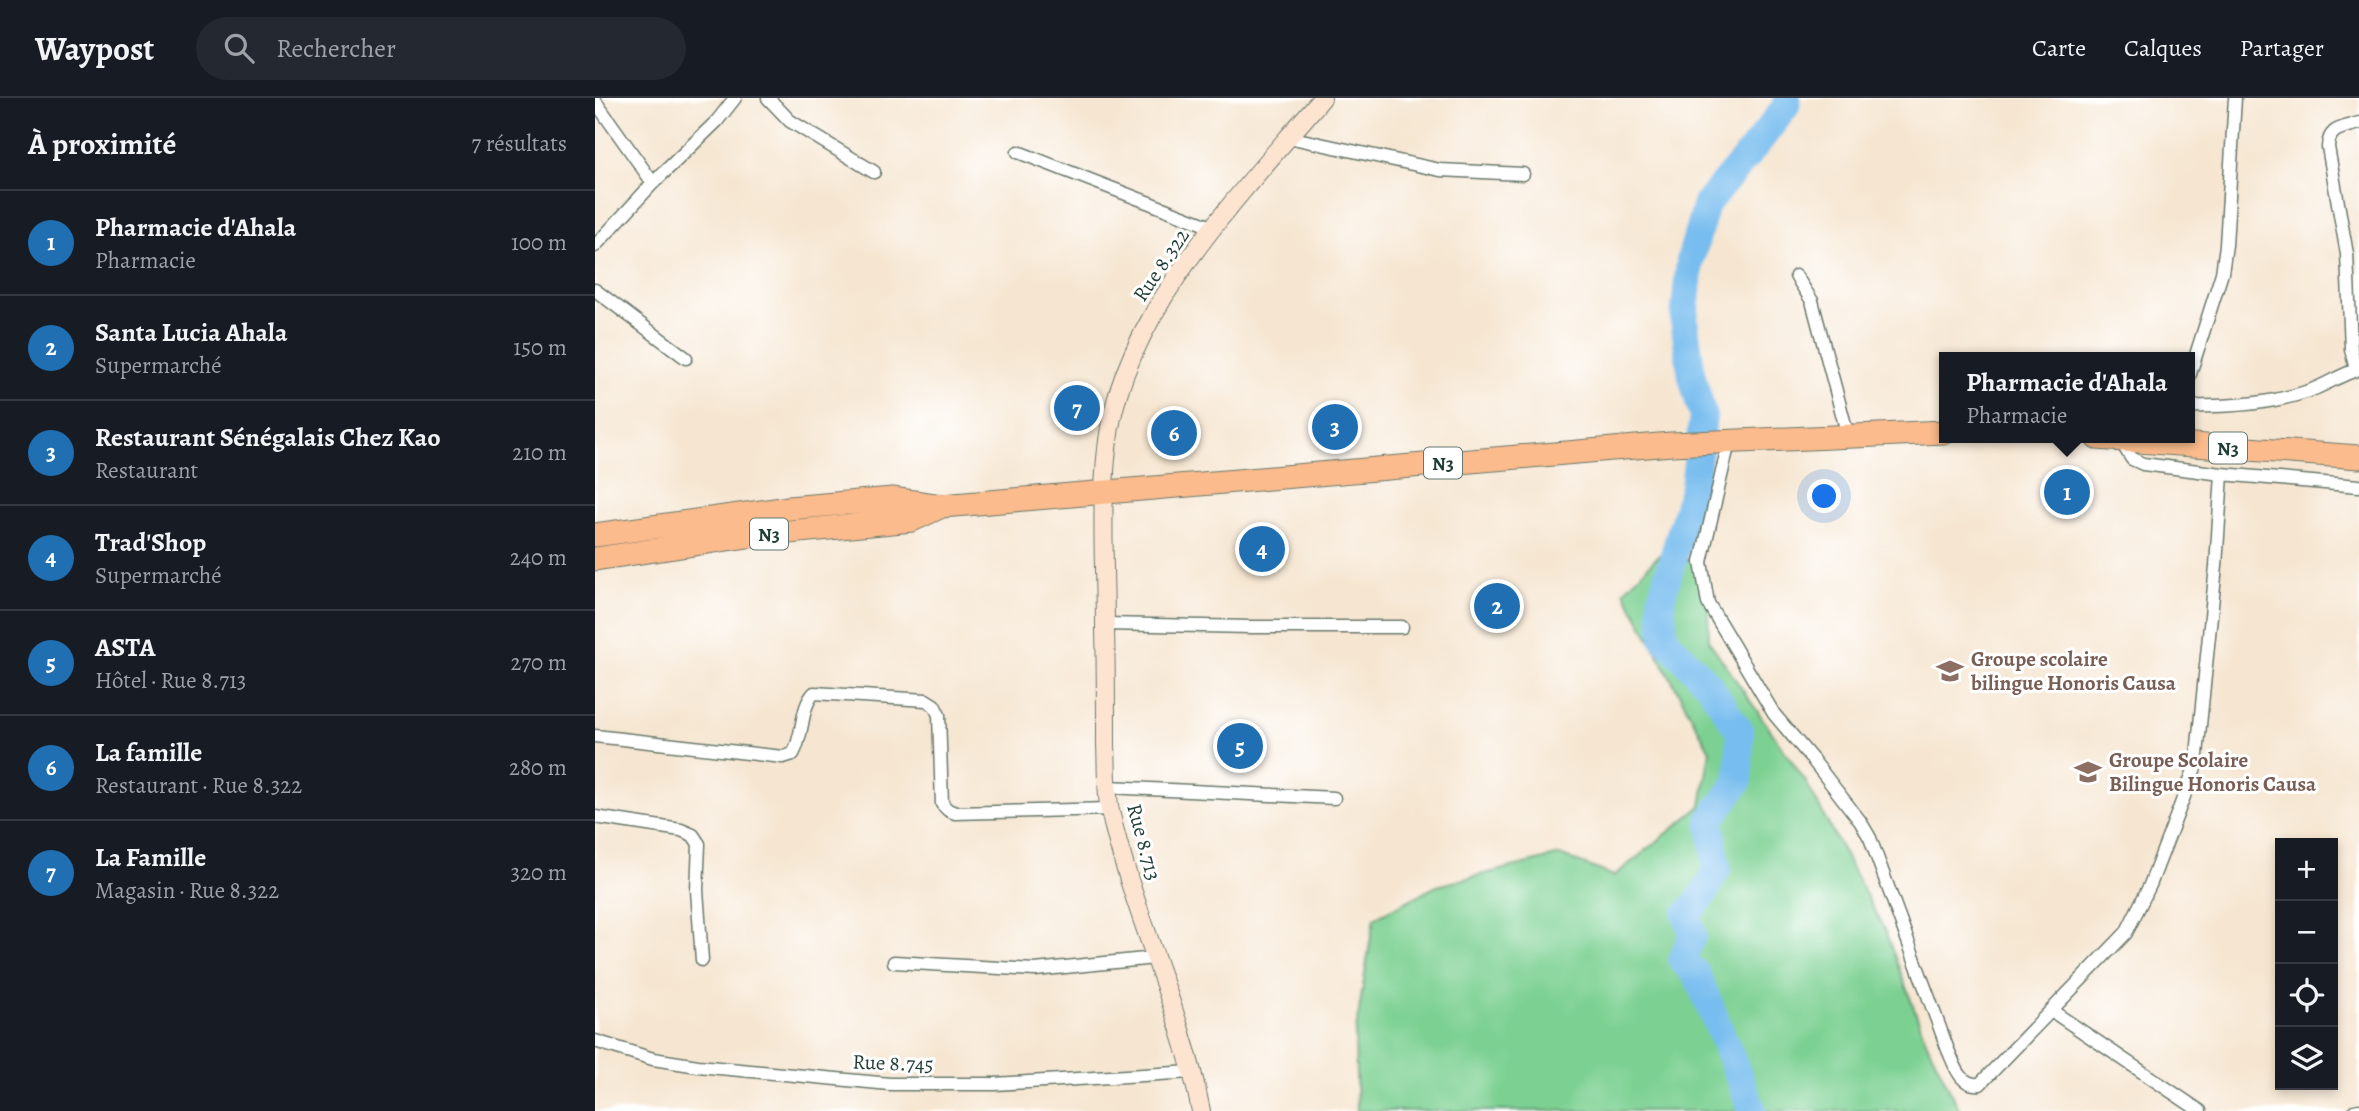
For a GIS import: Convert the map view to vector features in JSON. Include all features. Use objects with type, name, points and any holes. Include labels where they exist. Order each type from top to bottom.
[{"type":"highway","name":"N3","points":[[595,535],[789,508],[892,499],[942,506],[1602,449],[1939,432]]},
{"type":"highway","name":"N3","points":[[2195,443],[2359,457]]},
{"type":"highway","name":"N3","points":[[595,559],[748,536],[912,520],[942,506]]},
{"type":"main road","name":"Rue 8.322","points":[[1104,491],[1110,428],[1117,398],[1139,340],[1181,271],[1248,183],[1322,98]]},
{"type":"main road","name":"Rue 8.713","points":[[1104,491],[1110,809],[1192,1072],[1201,1111]]},
{"type":"street","points":[[595,246],[653,183],[717,121],[735,98]]},
{"type":"street","points":[[768,98],[790,121],[874,172]]},
{"type":"street","points":[[2195,360],[2224,262],[2235,98]]},
{"type":"street","points":[[595,101],[653,183]]},
{"type":"street","points":[[2195,406],[2233,406],[2286,398],[2328,384],[2357,370],[2351,349],[2347,254],[2328,147],[2332,132],[2359,123]]},
{"type":"street","points":[[1288,137],[1440,170],[1523,174]]},
{"type":"street","points":[[1018,152],[1214,228]]},
{"type":"street","points":[[1796,276],[1812,301],[1847,436]]},
{"type":"street","points":[[595,289],[686,358]]},
{"type":"street","points":[[1729,442],[1701,562],[1708,603],[1774,714],[1820,769],[1870,838],[1948,1050],[1963,1080],[1971,1086],[1980,1084],[2126,933],[2150,885],[2196,765],[2216,566],[2222,474]]},
{"type":"street","points":[[2113,443],[2143,464],[2359,486]]},
{"type":"street","points":[[1105,624],[1402,627]]},
{"type":"street","points":[[595,736],[783,757],[793,754],[799,745],[809,699],[814,693],[926,700],[935,705],[939,715],[942,804],[947,810],[955,813],[1110,809]]},
{"type":"street","points":[[1108,787],[1334,798]]},
{"type":"street","points":[[595,817],[681,830],[694,835],[699,844],[697,890],[702,960]]},
{"type":"street","points":[[894,962],[1035,970],[1155,958]]},
{"type":"street","points":[[2052,1012],[2200,1111]]},
{"type":"street","name":"Rue 8.745","points":[[595,1041],[653,1059],[698,1066],[890,1084],[995,1084],[1192,1072]]},
{"type":"green space","points":[[1659,555],[1701,562],[1708,603],[1709,641],[1806,782],[1885,931],[1927,1043],[1960,1111],[1357,1111],[1355,1036],[1374,918],[1437,886],[1560,855],[1614,876],[1701,806],[1710,751],[1624,591]]},
{"type":"waterway","points":[[1753,1111],[1697,975],[1682,960],[1693,934],[1686,915],[1702,897],[1717,869],[1710,820],[1739,780],[1740,732],[1709,685],[1664,638],[1661,599],[1694,487],[1703,416],[1692,377],[1684,320],[1690,261],[1706,204],[1757,144],[1786,106],[1787,98]]},
{"type":"place","name":"La Famille","points":[[1077,408]]},
{"type":"place","name":"Restaurant Sénégalais Chez Kao","points":[[1335,427]]},
{"type":"place","name":"La famille","points":[[1174,433]]},
{"type":"place","name":"Pharmacie d'Ahala","points":[[2067,492]]},
{"type":"place","name":"Trad'Shop","points":[[1262,549]]},
{"type":"place","name":"Santa Lucia Ahala","points":[[1497,606]]},
{"type":"place","name":"Groupe scolaire bilingue Honoris Causa","points":[[1950,671]]},
{"type":"place","name":"ASTA","points":[[1240,746]]},
{"type":"place","name":"Groupe Scolaire Bilingue Honoris Causa","points":[[2088,772]]}]
